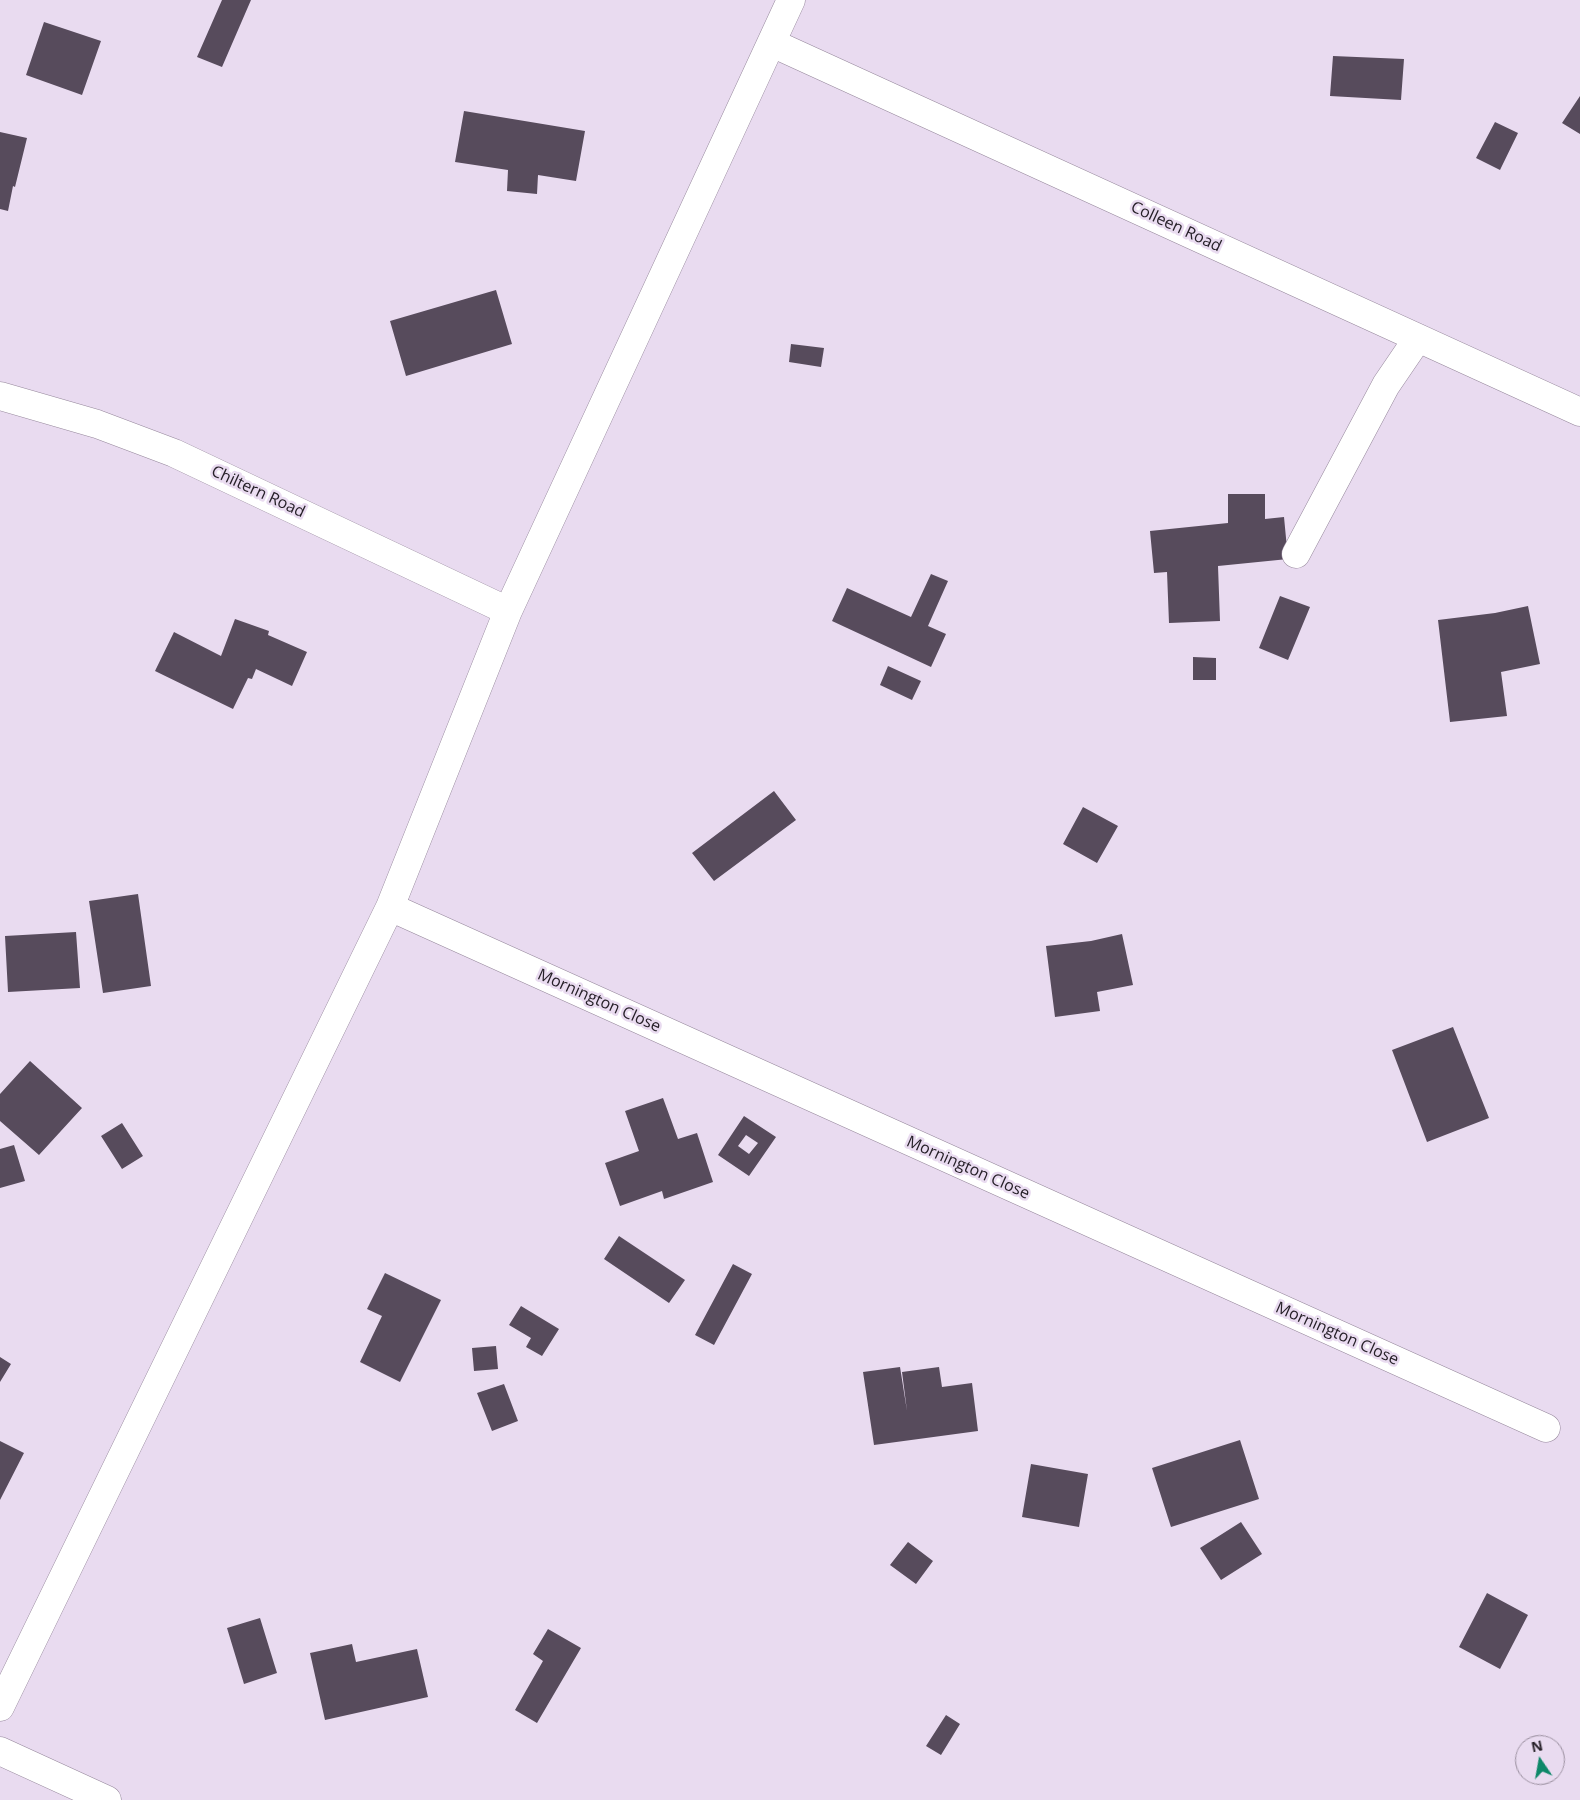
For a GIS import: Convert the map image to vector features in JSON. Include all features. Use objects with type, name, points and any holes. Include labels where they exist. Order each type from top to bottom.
[{"type":"street","points":[[0,1706],[390,907],[508,611],[791,0]]},
{"type":"street","name":"Colleen Road","points":[[772,43],[1580,412]]},
{"type":"street","points":[[1296,554],[1386,385],[1418,338]]},
{"type":"street","name":"Chiltern Road","points":[[0,396],[97,424],[174,453],[508,611]]},
{"type":"street","name":"Mornington Close","points":[[390,907],[1546,1428]]},
{"type":"street","points":[[0,1751],[106,1800]]},
{"type":"building","points":[[222,0],[251,0],[222,67],[197,57]]},
{"type":"building","points":[[44,22],[101,41],[82,95],[26,75]]},
{"type":"building","points":[[1333,56],[1404,59],[1401,100],[1330,96]]},
{"type":"building","points":[[1580,96],[1580,134],[1562,123]]},
{"type":"building","points":[[464,111],[585,131],[576,181],[538,175],[537,194],[507,191],[508,170],[455,162]]},
{"type":"building","points":[[1495,122],[1518,133],[1500,170],[1476,158]]},
{"type":"building","points":[[0,132],[27,138],[8,211],[0,209]]},
{"type":"building","points":[[496,290],[512,344],[406,376],[390,321]]},
{"type":"building","points":[[791,344],[824,348],[821,367],[789,362]]},
{"type":"building","points":[[1228,494],[1265,494],[1265,519],[1284,517],[1288,559],[1218,566],[1220,621],[1169,623],[1167,572],[1154,573],[1150,531],[1228,523]]},
{"type":"building","points":[[931,574],[948,581],[928,626],[946,634],[931,667],[832,621],[847,588],[911,617]]},
{"type":"building","points":[[1280,596],[1310,607],[1288,660],[1259,648]]},
{"type":"building","points":[[1528,606],[1540,664],[1501,672],[1507,716],[1450,722],[1438,620],[1495,613]]},
{"type":"building","points":[[235,619],[269,631],[268,635],[307,652],[292,686],[256,669],[252,679],[248,678],[233,709],[155,671],[174,632],[221,656]]},
{"type":"building","points":[[1193,657],[1216,658],[1216,680],[1193,680]]},
{"type":"building","points":[[888,666],[921,681],[912,700],[880,685]]},
{"type":"building","points":[[774,791],[796,820],[714,881],[692,853]]},
{"type":"building","points":[[1083,807],[1118,826],[1097,863],[1063,844]]},
{"type":"building","points":[[138,894],[151,986],[103,993],[89,901]]},
{"type":"building","points":[[76,932],[80,988],[8,992],[5,936]]},
{"type":"building","points":[[1122,934],[1133,985],[1097,992],[1100,1011],[1055,1017],[1046,946],[1091,941]]},
{"type":"building","points":[[1453,1027],[1489,1118],[1427,1142],[1392,1050]]},
{"type":"building","points":[[30,1061],[82,1108],[39,1155],[0,1121],[0,1094]]},
{"type":"building","points":[[663,1098],[678,1139],[697,1133],[713,1182],[664,1199],[662,1191],[620,1206],[605,1163],[639,1151],[625,1111]]},
{"type":"building","points":[[744,1116],[776,1137],[749,1176],[718,1155]],"holes":[[[746,1135],[758,1143],[749,1154],[738,1146]]]},
{"type":"building","points":[[122,1123],[143,1156],[122,1169],[101,1136]]},
{"type":"building","points":[[14,1145],[25,1181],[0,1188],[0,1149]]},
{"type":"building","points":[[619,1236],[685,1280],[669,1303],[604,1259]]},
{"type":"building","points":[[733,1264],[752,1274],[714,1345],[695,1335]]},
{"type":"building","points":[[385,1273],[441,1300],[400,1382],[360,1362],[382,1316],[367,1309]]},
{"type":"building","points":[[521,1306],[559,1329],[542,1356],[526,1347],[531,1338],[509,1325]]},
{"type":"building","points":[[496,1346],[498,1369],[474,1371],[472,1348]]},
{"type":"building","points":[[0,1357],[11,1364],[0,1382]]},
{"type":"building","points":[[900,1367],[907,1411],[902,1372],[939,1367],[942,1387],[972,1383],[978,1431],[874,1445],[863,1372]]},
{"type":"building","points":[[504,1384],[518,1421],[492,1431],[477,1393]]},
{"type":"building","points":[[1240,1440],[1259,1499],[1171,1527],[1152,1468]]},
{"type":"building","points":[[0,1441],[24,1453],[0,1500]]},
{"type":"building","points":[[1031,1464],[1088,1474],[1079,1527],[1022,1517]]},
{"type":"building","points":[[1241,1522],[1262,1554],[1221,1580],[1200,1548]]},
{"type":"building","points":[[908,1542],[933,1561],[916,1584],[890,1565]]},
{"type":"building","points":[[1487,1593],[1528,1615],[1500,1669],[1459,1647]]},
{"type":"building","points":[[260,1618],[277,1673],[244,1684],[227,1628]]},
{"type":"building","points":[[548,1629],[581,1648],[537,1723],[515,1710],[543,1661],[533,1654]]},
{"type":"building","points":[[352,1644],[356,1662],[417,1649],[428,1697],[325,1720],[310,1653]]},
{"type":"building","points":[[946,1715],[960,1724],[941,1755],[926,1746]]}]
